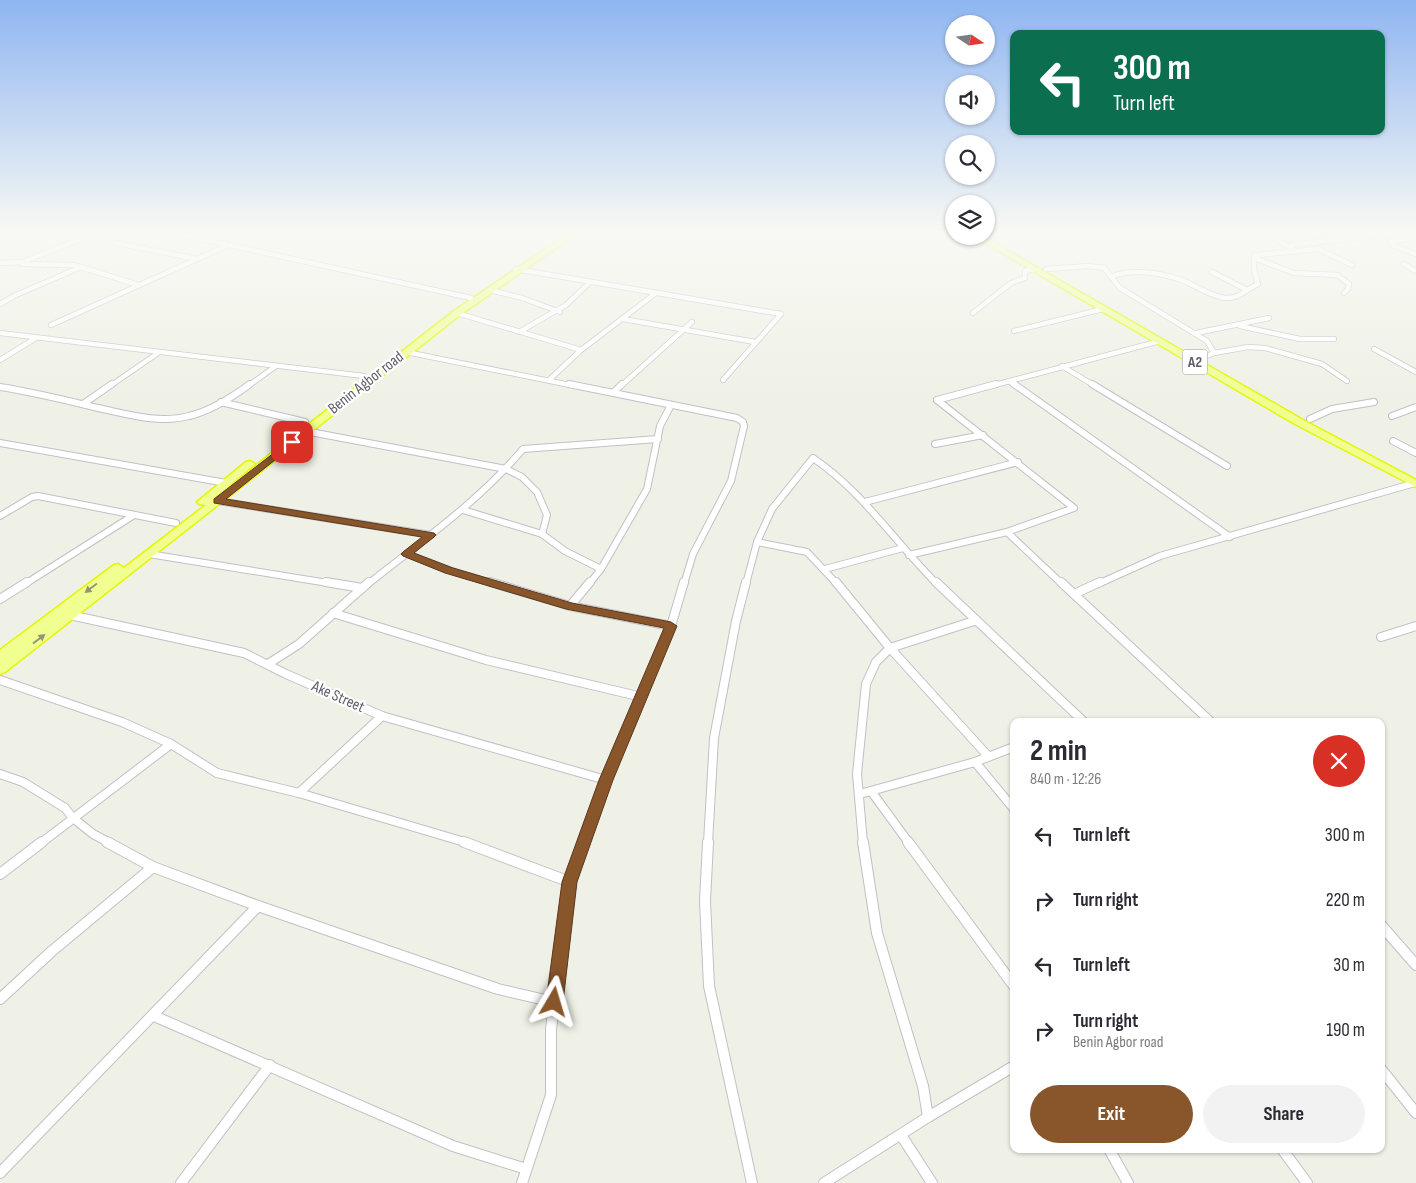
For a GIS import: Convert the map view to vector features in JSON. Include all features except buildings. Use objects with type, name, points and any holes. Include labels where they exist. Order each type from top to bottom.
[{"type":"highway","name":"Benin Agbor road","points":[[0,669],[218,501],[364,376],[485,289]]},
{"type":"highway","name":"A2","points":[[1068,289],[1299,422],[1416,484]]},
{"type":"highway","name":"A2","points":[[1081,289],[1310,419],[1416,476]]},
{"type":"highway","name":"Benin Agbor road","points":[[0,657],[226,483],[490,290]]},
{"type":"street","points":[[0,304],[29,289]]},
{"type":"street","points":[[51,325],[130,289]]},
{"type":"street","points":[[430,289],[471,298]]},
{"type":"street","points":[[519,332],[560,312],[584,289]]},
{"type":"street","points":[[633,289],[780,314],[723,380]]},
{"type":"street","points":[[973,313],[1003,289]]},
{"type":"street","points":[[1122,289],[1196,333],[1207,341],[1214,353]]},
{"type":"street","points":[[1202,289],[1217,297],[1234,297],[1241,295],[1247,290]]},
{"type":"street","points":[[1344,293],[1348,289]]},
{"type":"street","points":[[490,290],[522,298],[560,312]]},
{"type":"street","points":[[549,380],[581,350],[656,293]]},
{"type":"street","points":[[1014,332],[1102,309]]},
{"type":"street","points":[[457,313],[581,350]]},
{"type":"street","points":[[1196,333],[1240,326],[1269,318]]},
{"type":"street","points":[[623,319],[755,342]]},
{"type":"street","points":[[614,392],[692,322]]},
{"type":"street","points":[[1240,326],[1290,336],[1319,340],[1334,339]]},
{"type":"street","points":[[0,333],[364,376]]},
{"type":"street","points":[[0,360],[36,338]]},
{"type":"street","points":[[909,555],[1007,532],[1074,508],[1074,506],[937,400],[1160,341]]},
{"type":"street","points":[[1202,358],[1214,353],[1248,347],[1265,348],[1322,364],[1347,381]]},
{"type":"street","points":[[1374,348],[1416,372]]},
{"type":"street","points":[[406,352],[738,418],[743,422],[744,426],[731,481],[693,554],[671,626],[606,780],[570,882],[551,1029],[551,1095],[522,1183]]},
{"type":"street","points":[[83,404],[158,353]]},
{"type":"street","points":[[0,387],[28,391],[133,416],[174,419],[188,417],[221,402],[276,366]]},
{"type":"street","points":[[1062,366],[1227,466]]},
{"type":"street","points":[[1009,381],[1230,537]]},
{"type":"street","points":[[221,402],[305,427],[506,469],[522,477],[537,492],[547,515],[542,534]]},
{"type":"street","points":[[1310,419],[1332,409],[1374,402]]},
{"type":"street","points":[[570,606],[600,569],[647,489],[660,426],[671,405]]},
{"type":"street","points":[[1392,416],[1416,407]]},
{"type":"street","points":[[934,444],[983,435]]},
{"type":"street","points":[[268,664],[299,644],[362,588],[463,510],[506,469],[523,449],[658,439]]},
{"type":"street","points":[[1393,442],[1416,453]]},
{"type":"street","points":[[0,443],[226,483]]},
{"type":"street","points":[[752,1183],[709,986],[705,901],[714,738],[736,621],[757,542],[772,509],[813,458],[827,466],[865,502],[909,555],[974,621],[1080,718]]},
{"type":"street","points":[[865,502],[1018,462]]},
{"type":"street","points":[[1074,594],[1160,556],[1416,484]]},
{"type":"street","points":[[0,516],[35,496],[176,523]]},
{"type":"street","points":[[218,501],[431,535]]},
{"type":"street","points":[[463,510],[542,534],[565,551],[600,569]]},
{"type":"street","points":[[0,599],[74,554],[134,514]]},
{"type":"street","points":[[1007,532],[1207,718]]},
{"type":"street","points":[[757,542],[807,552],[824,569],[890,648],[988,756]]},
{"type":"street","points":[[824,569],[903,548]]},
{"type":"street","points":[[149,554],[362,588]]},
{"type":"street","points":[[407,554],[468,576],[570,606],[671,626]]},
{"type":"street","points":[[334,613],[464,655],[559,679],[642,697]]},
{"type":"street","name":"Ake Street","points":[[70,615],[244,653],[382,716],[606,780]]},
{"type":"street","points":[[928,1117],[923,1086],[877,933],[864,854],[857,774],[866,684],[876,662],[890,648],[974,621]]},
{"type":"street","points":[[1381,637],[1416,626]]},
{"type":"street","points":[[0,680],[122,722],[171,744],[217,774],[299,793],[462,841],[570,882]]},
{"type":"street","points":[[299,793],[382,716]]},
{"type":"street","points":[[0,874],[171,744]]},
{"type":"street","points":[[860,794],[975,762],[1010,748]]},
{"type":"street","points":[[975,762],[1010,804]]},
{"type":"street","points":[[0,774],[23,782],[65,808],[73,818],[93,834],[152,867],[258,906],[498,989],[554,1002]]},
{"type":"street","points":[[871,791],[1010,981]]},
{"type":"street","points":[[0,999],[52,951],[152,867]]},
{"type":"street","points":[[0,1173],[154,1016],[258,906]]},
{"type":"street","points":[[1385,930],[1416,965]]},
{"type":"street","points":[[154,1016],[453,1146],[526,1169]]},
{"type":"street","points":[[181,1183],[270,1066]]},
{"type":"street","points":[[824,1183],[928,1117],[1010,1068]]},
{"type":"street","points":[[1385,1074],[1416,1113]]},
{"type":"street","points":[[901,1134],[932,1183]]},
{"type":"street","points":[[1111,1153],[1128,1183]]},
{"type":"street","points":[[1285,1153],[1307,1183]]},
{"type":"route","points":[[292,442],[218,501],[431,535],[407,554],[495,585],[570,606],[671,626],[606,780],[570,882],[554,1002]]}]
